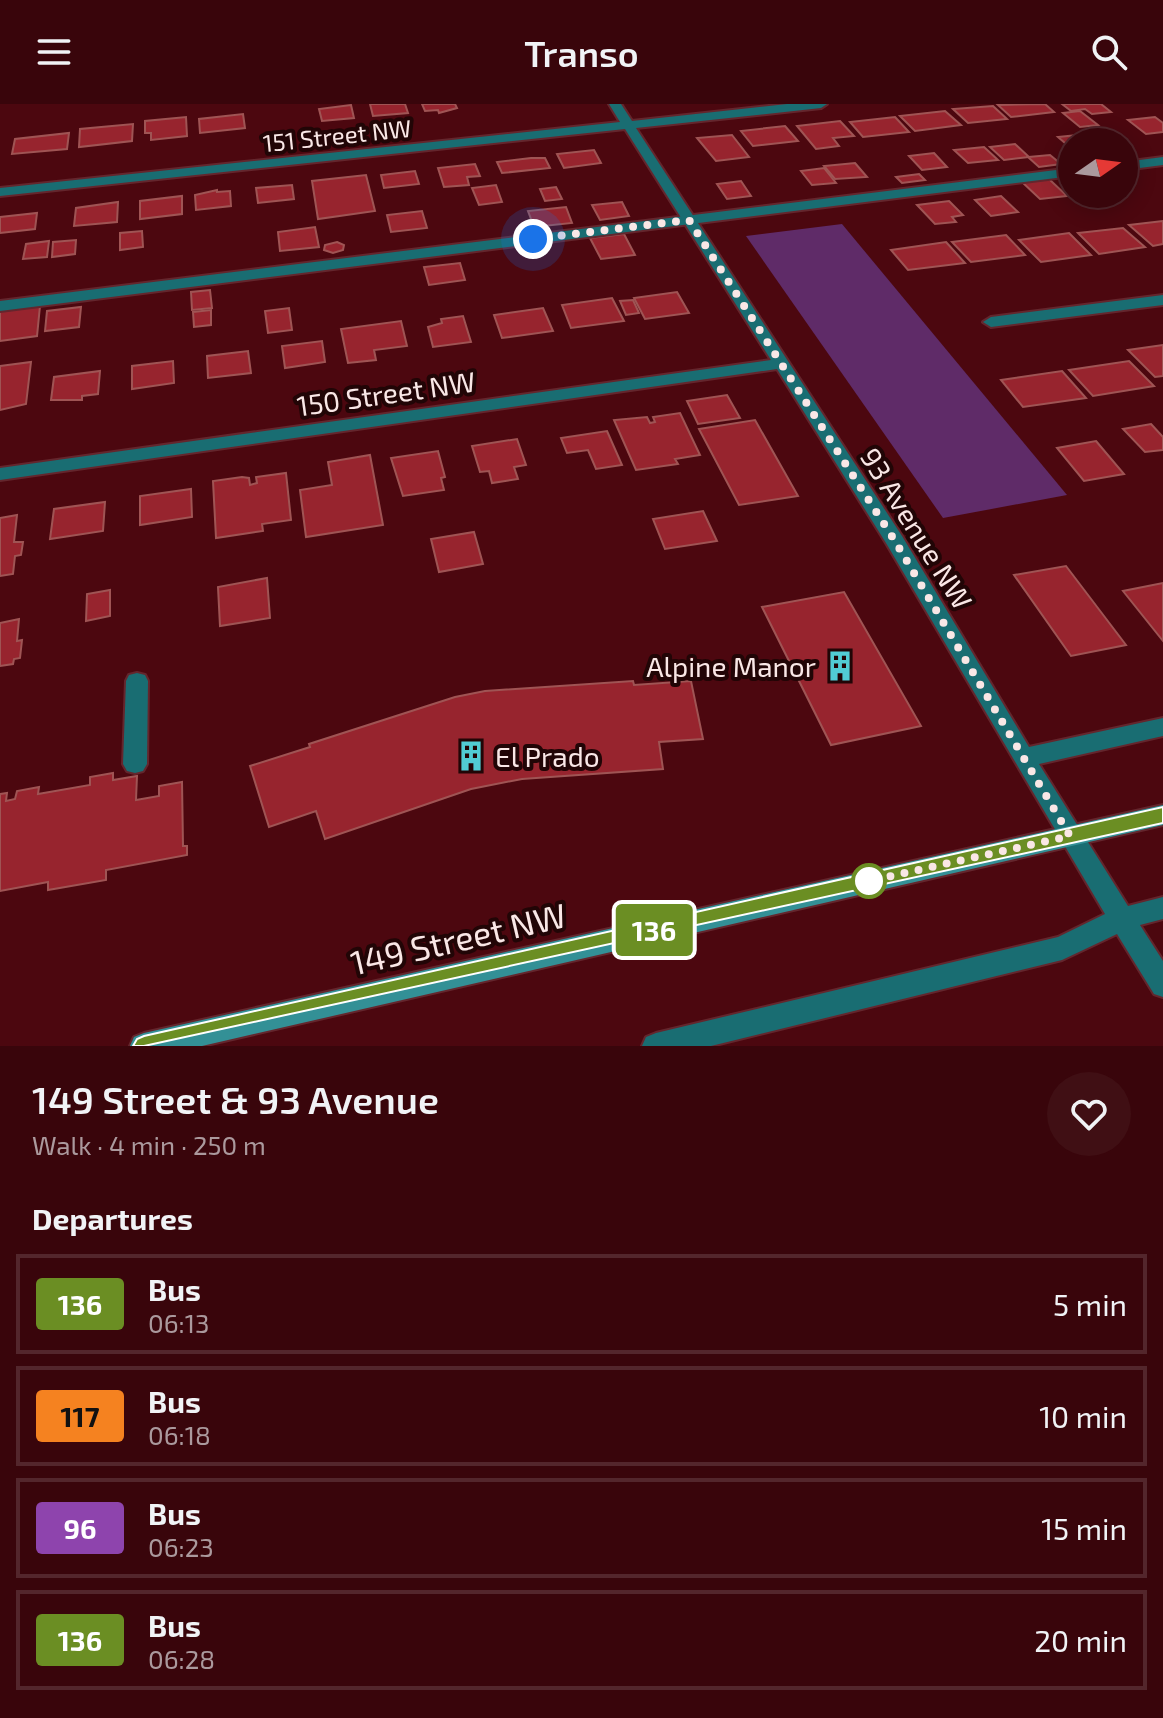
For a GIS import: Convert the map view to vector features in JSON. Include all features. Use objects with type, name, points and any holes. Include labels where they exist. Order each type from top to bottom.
[{"type":"main road","name":"149 Street NW","points":[[144,1046],[1163,815]]},
{"type":"street","name":"93 Avenue NW","points":[[615,104],[895,541],[1070,836],[1163,985]]},
{"type":"street","name":"151 Street NW","points":[[0,192],[821,104]]},
{"type":"street","points":[[1138,164],[1163,161]]},
{"type":"street","points":[[0,306],[1058,174]]},
{"type":"street","points":[[991,322],[1163,300]]},
{"type":"street","name":"150 Street NW","points":[[0,474],[780,364]]},
{"type":"street","points":[[135,764],[137,681]]},
{"type":"street","points":[[1023,758],[1163,727]]},
{"type":"street","points":[[656,1046],[1062,948],[1121,919],[1163,908]]},
{"type":"shaded area","points":[[842,224],[1067,495],[943,518],[746,236]]},
{"type":"building","points":[[370,104],[405,104],[408,113],[373,116]]},
{"type":"building","points":[[422,104],[455,104],[457,108],[439,113],[438,110],[425,111]]},
{"type":"building","points":[[1045,104],[1054,112],[1011,117],[998,105]]},
{"type":"building","points":[[1062,104],[1101,104],[1111,112],[1092,114],[1085,109],[1071,111]]},
{"type":"building","points":[[351,105],[354,118],[322,121],[319,109]]},
{"type":"building","points":[[993,106],[1007,119],[968,123],[953,109]]},
{"type":"building","points":[[945,111],[961,125],[915,131],[900,116]]},
{"type":"building","points":[[1080,111],[1098,125],[1080,127],[1063,113]]},
{"type":"building","points":[[243,114],[245,128],[200,133],[199,119]]},
{"type":"building","points":[[186,117],[187,136],[151,140],[151,133],[145,133],[145,121]]},
{"type":"building","points":[[895,117],[909,132],[863,137],[850,122]]},
{"type":"building","points":[[1155,117],[1163,123],[1163,132],[1146,134],[1128,120]]},
{"type":"building","points":[[840,121],[854,136],[833,138],[839,146],[816,149],[797,126]]},
{"type":"building","points":[[133,124],[132,141],[79,147],[80,129]]},
{"type":"building","points":[[785,126],[798,141],[753,146],[741,131]]},
{"type":"building","points":[[69,133],[67,149],[12,154],[15,139]]},
{"type":"building","points":[[732,135],[749,157],[716,161],[697,138]]},
{"type":"building","points":[[1015,144],[1029,157],[1004,160],[990,147]]},
{"type":"building","points":[[984,147],[998,160],[968,163],[954,150]]},
{"type":"building","points":[[594,150],[601,163],[564,168],[557,154]]},
{"type":"building","points":[[934,153],[947,167],[922,170],[909,156]]},
{"type":"building","points":[[1050,155],[1058,164],[1039,167],[1028,157]]},
{"type":"building","points":[[545,158],[550,168],[502,173],[497,162]]},
{"type":"building","points":[[855,163],[867,177],[835,179],[824,166]]},
{"type":"building","points":[[475,164],[480,176],[467,177],[469,185],[444,187],[438,168]]},
{"type":"building","points":[[824,168],[836,183],[812,185],[801,171]]},
{"type":"building","points":[[415,171],[419,184],[384,188],[381,175]]},
{"type":"building","points":[[919,174],[925,180],[902,183],[896,177]]},
{"type":"building","points":[[366,175],[375,211],[318,219],[312,181]]},
{"type":"building","points":[[1049,179],[1058,188],[1058,197],[1040,199],[1022,182]]},
{"type":"building","points":[[741,181],[751,196],[727,199],[717,184]]},
{"type":"building","points":[[292,185],[294,199],[258,203],[256,188]]},
{"type":"building","points":[[496,185],[502,202],[479,205],[472,188]]},
{"type":"building","points":[[556,187],[562,199],[545,201],[540,189]]},
{"type":"building","points":[[217,190],[230,191],[231,206],[196,210],[195,195]]},
{"type":"building","points":[[182,196],[182,214],[140,219],[140,201]]},
{"type":"building","points":[[1001,196],[1018,212],[991,216],[975,200]]},
{"type":"building","points":[[949,201],[963,215],[952,217],[956,222],[935,224],[917,205]]},
{"type":"building","points":[[118,202],[117,222],[74,226],[76,208]]},
{"type":"building","points":[[622,202],[629,216],[600,220],[592,205]]},
{"type":"building","points":[[566,207],[572,223],[534,227],[528,211]]},
{"type":"building","points":[[422,211],[427,228],[391,232],[387,215]]},
{"type":"building","points":[[37,213],[35,229],[0,233],[0,217]]},
{"type":"building","points":[[1163,221],[1163,244],[1153,246],[1129,225]]},
{"type":"building","points":[[315,227],[319,247],[280,251],[278,232]]},
{"type":"building","points":[[1123,228],[1145,247],[1099,254],[1078,233]]},
{"type":"building","points":[[142,231],[143,247],[120,250],[120,233]]},
{"type":"building","points":[[1069,233],[1091,255],[1041,262],[1019,240]]},
{"type":"building","points":[[624,234],[635,255],[601,259],[590,238]]},
{"type":"building","points":[[1006,235],[1025,255],[971,262],[952,242]]},
{"type":"building","points":[[76,240],[75,254],[52,257],[53,242]]},
{"type":"building","points":[[49,241],[47,257],[23,259],[26,244]]},
{"type":"building","points":[[337,242],[344,245],[343,250],[333,253],[324,250],[325,245]]},
{"type":"building","points":[[946,242],[965,263],[908,270],[891,250]]},
{"type":"building","points":[[460,263],[465,280],[429,285],[424,267]]},
{"type":"building","points":[[210,290],[212,308],[192,310],[191,292]]},
{"type":"building","points":[[677,292],[689,313],[645,319],[634,298]]},
{"type":"building","points":[[612,298],[624,321],[571,328],[562,305]]},
{"type":"building","points":[[633,300],[639,313],[626,315],[620,301]]},
{"type":"building","points":[[40,306],[37,336],[0,341],[0,311]]},
{"type":"building","points":[[81,307],[79,327],[45,331],[47,311]]},
{"type":"building","points":[[289,308],[292,330],[268,333],[265,311]]},
{"type":"building","points":[[543,308],[553,331],[502,338],[494,315]]},
{"type":"building","points":[[211,310],[211,325],[194,327],[193,312]]},
{"type":"building","points":[[463,316],[471,342],[433,347],[428,327],[442,323],[441,319]]},
{"type":"building","points":[[401,321],[407,346],[374,350],[376,360],[348,363],[341,329]]},
{"type":"building","points":[[322,341],[325,362],[285,368],[282,346]]},
{"type":"building","points":[[1163,345],[1163,376],[1155,377],[1128,350]]},
{"type":"building","points":[[248,351],[251,373],[208,378],[207,356]]},
{"type":"building","points":[[173,361],[174,383],[132,389],[132,366]]},
{"type":"building","points":[[1129,361],[1154,386],[1093,396],[1069,370]]},
{"type":"building","points":[[31,362],[26,404],[0,410],[0,366]]},
{"type":"building","points":[[100,371],[98,394],[82,396],[82,400],[51,400],[54,377]]},
{"type":"building","points":[[1062,371],[1086,398],[1023,407],[1001,380]]},
{"type":"building","points":[[727,395],[740,418],[698,424],[687,401]]},
{"type":"building","points":[[680,413],[700,455],[675,459],[678,464],[636,470],[614,420],[647,417],[650,423],[655,422],[653,417]]},
{"type":"building","points":[[755,420],[798,496],[739,505],[699,429]]},
{"type":"building","points":[[1151,424],[1163,437],[1163,450],[1145,452],[1123,429]]},
{"type":"building","points":[[607,431],[622,465],[596,469],[588,450],[567,453],[561,438]]},
{"type":"building","points":[[517,439],[526,465],[514,467],[518,479],[492,483],[489,471],[480,472],[472,446]]},
{"type":"building","points":[[1096,441],[1124,474],[1084,481],[1057,448]]},
{"type":"building","points":[[438,451],[445,477],[441,478],[444,490],[403,496],[391,458]]},
{"type":"building","points":[[370,455],[383,525],[306,537],[300,490],[332,485],[328,462]]},
{"type":"building","points":[[286,473],[291,520],[262,524],[263,531],[216,538],[213,481],[242,477],[249,478],[250,485],[257,483],[256,477]]},
{"type":"building","points":[[191,489],[192,517],[140,525],[140,496]]},
{"type":"building","points":[[105,502],[103,531],[50,539],[54,509]]},
{"type":"building","points":[[703,511],[717,541],[665,549],[653,519]]},
{"type":"building","points":[[17,515],[14,542],[23,542],[21,555],[15,556],[13,574],[0,576],[0,518]]},
{"type":"building","points":[[474,532],[483,564],[439,572],[431,539]]},
{"type":"building","points":[[1066,566],[1126,645],[1071,656],[1014,575]]},
{"type":"building","points":[[267,578],[270,618],[220,626],[218,587]]},
{"type":"building","points":[[1163,583],[1163,641],[1123,591]]},
{"type":"building","points":[[110,590],[110,616],[86,621],[87,594]]},
{"type":"building","name":"Alpine Manor","points":[[844,592],[921,726],[831,745],[762,607]]},
{"type":"building","points":[[19,619],[17,641],[22,640],[20,658],[14,659],[13,664],[0,666],[0,623]]},
{"type":"building","name":"El Prado","points":[[633,681],[634,685],[691,681],[703,739],[659,742],[663,769],[522,779],[471,789],[325,839],[316,811],[269,827],[250,766],[455,697],[485,691]]},
{"type":"building","points":[[113,773],[113,780],[137,776],[136,800],[159,796],[159,786],[182,782],[183,846],[187,846],[187,855],[106,870],[106,880],[48,890],[48,882],[0,891],[0,794],[7,793],[6,801],[15,799],[17,791],[39,787],[38,794],[90,785],[90,777]]},
{"type":"bus line","name":"136","points":[[144,1046],[1163,815]]},
{"type":"place","name":"Alpine Manor","points":[[840,666]]},
{"type":"place","name":"El Prado","points":[[471,756]]},
{"type":"route","points":[[533,239],[689,220],[895,541],[1070,836],[869,881]]}]
